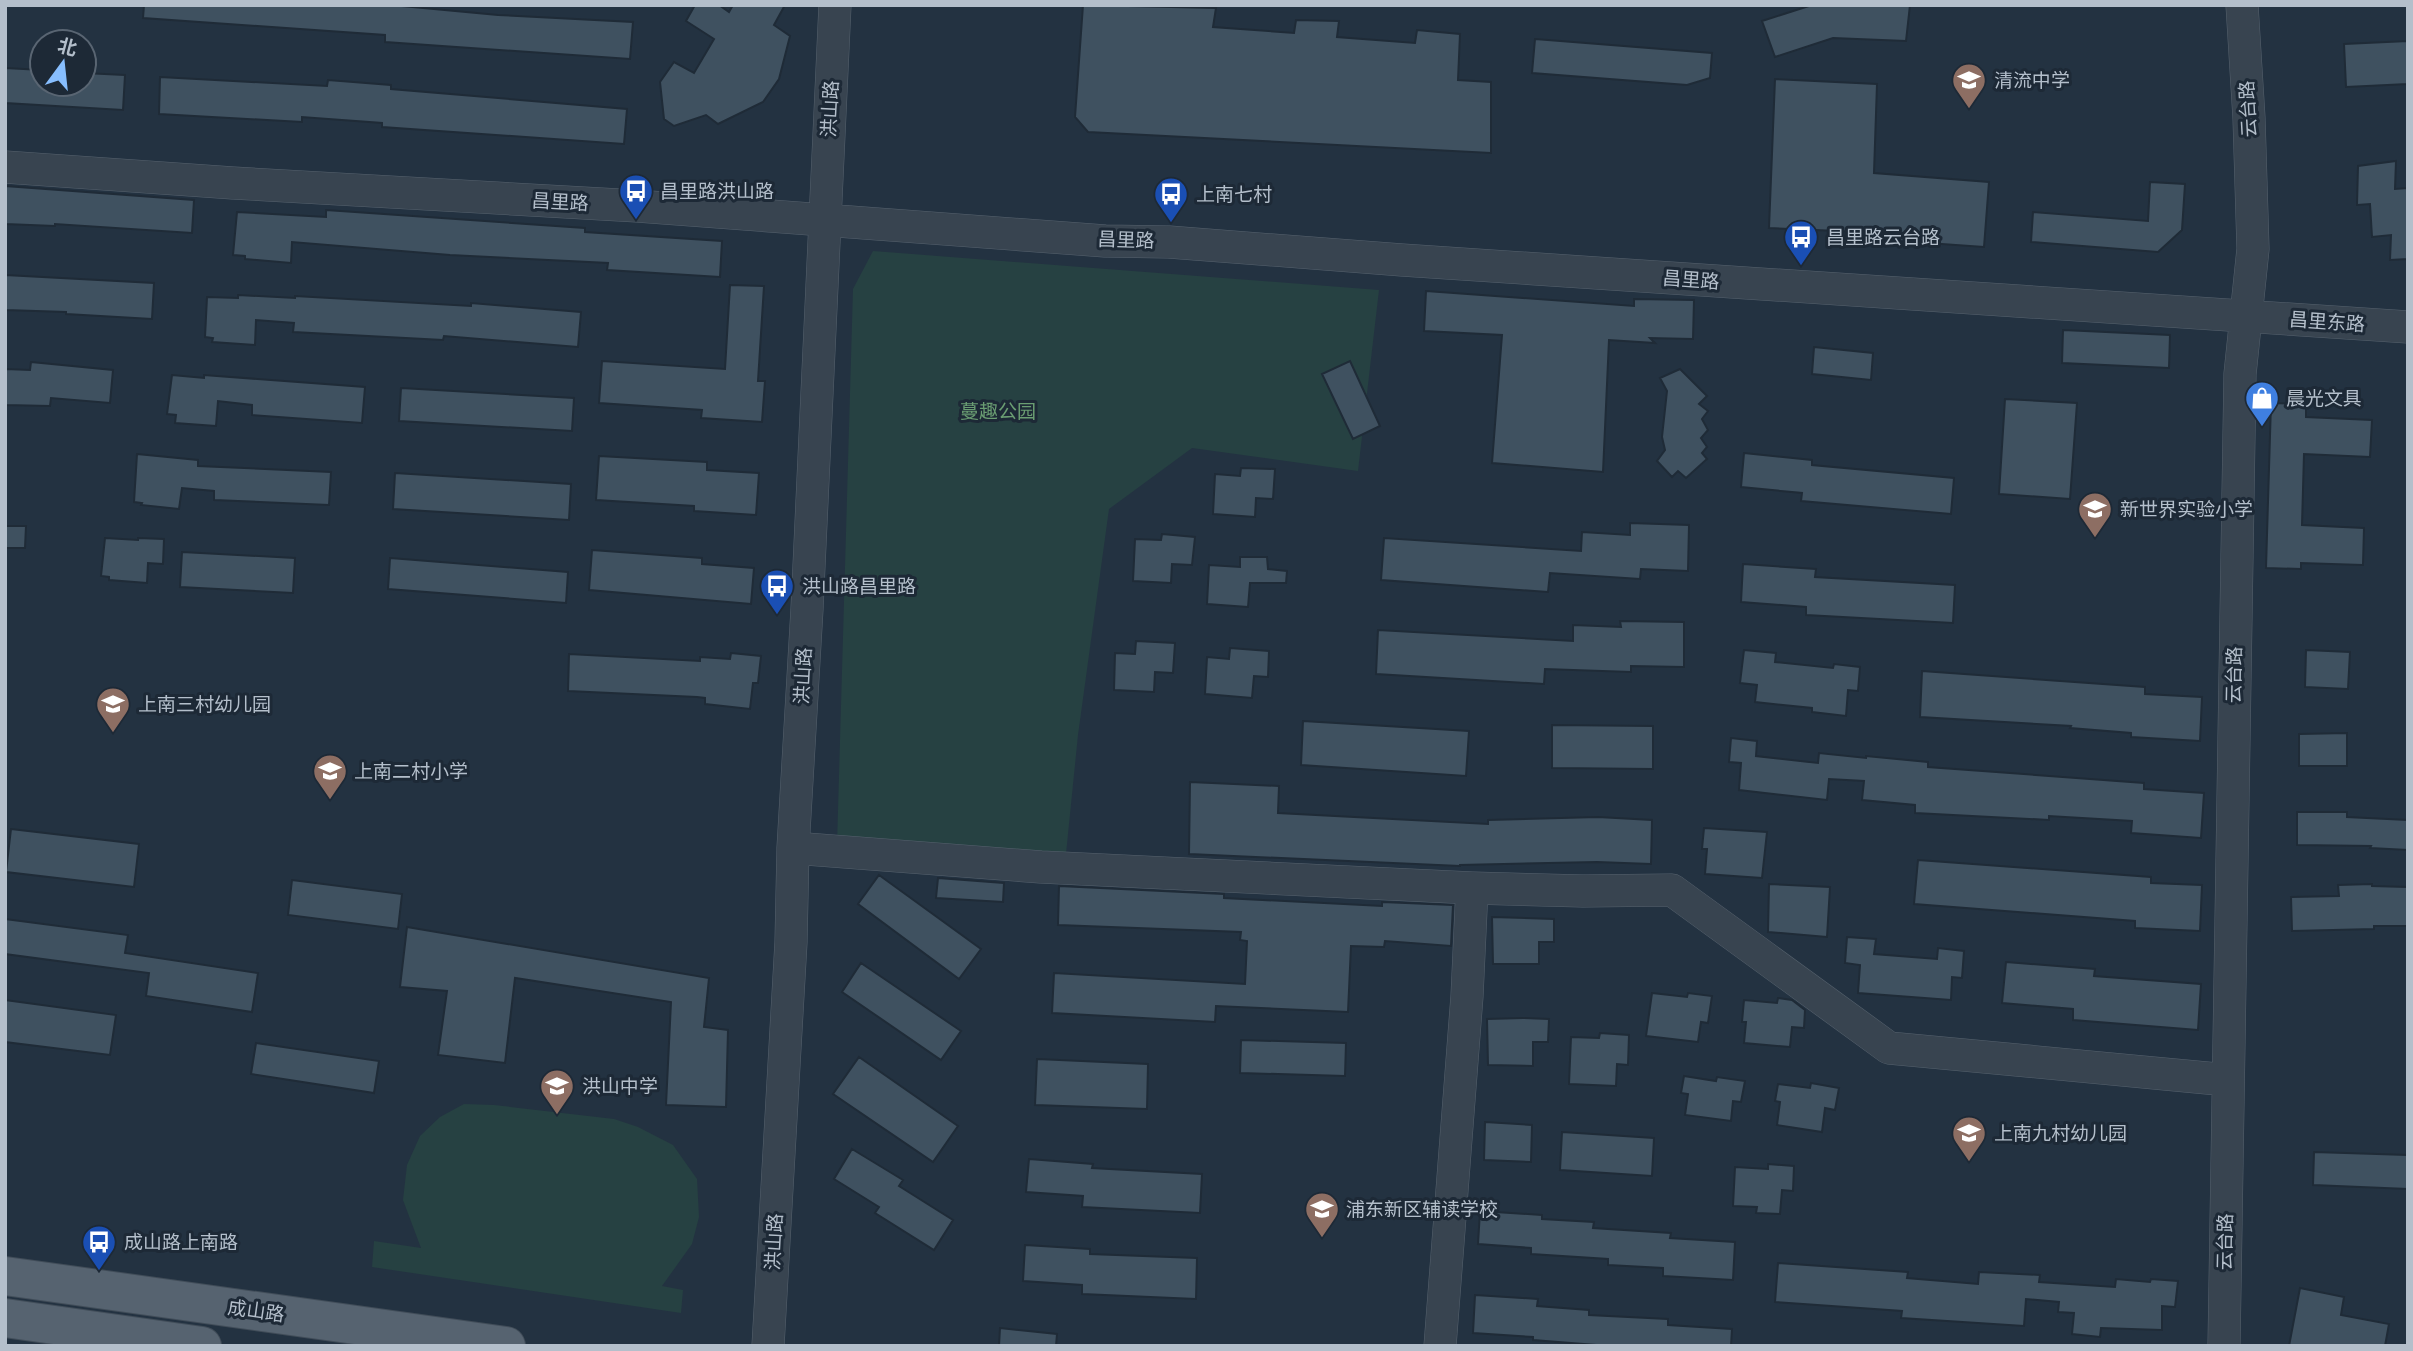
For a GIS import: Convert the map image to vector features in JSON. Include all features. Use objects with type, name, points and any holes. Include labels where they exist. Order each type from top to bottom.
[{"type":"main road","name":"成山路","points":[[5,1276],[506,1346]]},
{"type":"main road","points":[[5,1318],[202,1346]]},
{"type":"street","name":"洪山路","points":[[768,1346],[791,942],[793,848],[835,5]]},
{"type":"street","name":"云台路","points":[[2224,1346],[2240,388],[2253,249],[2242,5]]},
{"type":"street","name":"昌里路","points":[[5,167],[637,206],[1105,241],[1169,242],[2246,317]]},
{"type":"street","name":"昌里东路","points":[[2246,317],[2408,327]]},
{"type":"street","points":[[793,848],[1041,867],[1472,888],[1672,890],[1889,1048],[2228,1080]]},
{"type":"street","points":[[1440,1346],[1467,996],[1472,888]]},
{"type":"green space","name":"蔓趣公园","points":[[873,251],[1379,290],[1358,471],[1192,448],[1109,509],[1078,735],[1066,854],[837,845],[853,289]]},
{"type":"green space","points":[[464,1104],[614,1119],[638,1127],[673,1145],[697,1179],[699,1217],[692,1244],[662,1286],[683,1290],[681,1313],[372,1267],[374,1241],[421,1248],[403,1200],[407,1165],[420,1136],[440,1117]]},
{"type":"building","points":[[144,5],[391,5],[498,15],[633,22],[630,59],[385,42],[385,35],[143,18]]},
{"type":"building","points":[[695,5],[719,5],[729,12],[733,5],[785,5],[774,25],[790,36],[779,79],[763,102],[718,124],[706,115],[674,126],[664,119],[660,82],[674,62],[694,73],[714,39],[686,21]]},
{"type":"building","points":[[1083,5],[1216,8],[1213,27],[1294,33],[1296,20],[1339,21],[1337,37],[1415,43],[1417,30],[1460,34],[1458,80],[1491,82],[1491,153],[1088,132],[1075,117]]},
{"type":"building","points":[[1812,5],[1910,5],[1906,41],[1833,38],[1775,57],[1762,21]]},
{"type":"building","points":[[1535,39],[1712,53],[1710,78],[1687,85],[1532,73]]},
{"type":"building","points":[[2408,41],[2408,84],[2346,87],[2344,44]]},
{"type":"building","points":[[5,68],[28,69],[28,98],[98,98],[98,74],[125,75],[123,110],[5,103]]},
{"type":"building","points":[[160,77],[327,86],[328,80],[391,85],[391,89],[627,109],[624,144],[382,127],[382,123],[302,117],[302,122],[159,114]]},
{"type":"building","points":[[1775,79],[1877,84],[1874,173],[1989,182],[1984,247],[1885,240],[1886,233],[1769,228]]},
{"type":"building","points":[[2396,161],[2395,189],[2408,188],[2408,259],[2390,260],[2391,235],[2372,237],[2370,204],[2357,205],[2358,166]]},
{"type":"building","points":[[2150,182],[2185,184],[2182,230],[2158,252],[2031,242],[2033,212],[2148,221]]},
{"type":"building","points":[[5,186],[194,200],[192,233],[55,224],[5,224]]},
{"type":"building","points":[[326,210],[585,228],[585,232],[722,241],[720,277],[607,270],[608,263],[450,255],[292,242],[291,263],[245,259],[245,256],[233,255],[237,212],[326,217]]},
{"type":"building","points":[[5,275],[154,283],[152,319],[5,310]]},
{"type":"building","points":[[730,285],[764,286],[758,381],[765,381],[762,422],[701,418],[702,410],[599,403],[602,361],[725,369]]},
{"type":"building","points":[[1426,291],[1634,306],[1634,299],[1694,300],[1693,339],[1650,338],[1655,343],[1609,340],[1603,472],[1492,463],[1502,335],[1424,331]]},
{"type":"building","points":[[238,295],[471,306],[471,303],[581,312],[578,347],[444,336],[443,340],[293,332],[294,323],[256,320],[255,345],[212,342],[213,338],[205,337],[207,297],[238,298]]},
{"type":"building","points":[[2063,330],[2170,335],[2169,368],[2062,363]]},
{"type":"building","points":[[1814,347],[1873,353],[1871,380],[1812,374]]},
{"type":"building","points":[[1350,361],[1380,426],[1353,439],[1322,374]]},
{"type":"building","points":[[31,362],[113,370],[110,403],[51,398],[50,406],[5,405],[5,369],[30,370]]},
{"type":"building","points":[[1680,369],[1707,396],[1699,404],[1708,411],[1702,419],[1708,430],[1701,438],[1707,447],[1702,453],[1707,459],[1686,478],[1678,471],[1672,477],[1657,461],[1665,450],[1662,437],[1667,391],[1660,378]]},
{"type":"building","points":[[172,375],[365,387],[362,423],[252,415],[252,405],[218,401],[216,426],[175,423],[176,415],[167,414]]},
{"type":"building","points":[[401,388],[574,398],[572,431],[399,421]]},
{"type":"building","points":[[2005,399],[2077,403],[2070,499],[1999,494]]},
{"type":"building","points":[[2271,403],[2306,404],[2306,417],[2372,420],[2370,457],[2304,454],[2302,525],[2364,528],[2363,565],[2301,563],[2301,569],[2266,568]]},
{"type":"building","points":[[1744,453],[1812,460],[1812,465],[1954,478],[1951,514],[1801,501],[1802,493],[1741,487]]},
{"type":"building","points":[[137,454],[198,460],[198,466],[331,472],[329,505],[214,500],[214,491],[182,488],[179,509],[141,505],[142,503],[134,502]]},
{"type":"building","points":[[599,456],[707,462],[707,470],[759,473],[756,515],[694,511],[694,506],[596,500]]},
{"type":"building","points":[[1241,468],[1275,469],[1273,499],[1256,498],[1255,517],[1213,514],[1215,474],[1240,476]]},
{"type":"building","points":[[395,473],[571,484],[569,520],[393,509]]},
{"type":"building","points":[[1630,523],[1689,525],[1688,571],[1641,569],[1640,579],[1550,573],[1548,592],[1381,580],[1384,538],[1581,551],[1582,532],[1630,535]]},
{"type":"building","points":[[5,526],[26,526],[25,548],[5,548]]},
{"type":"building","points":[[1162,534],[1195,537],[1192,565],[1172,564],[1171,583],[1133,581],[1135,539],[1161,540]]},
{"type":"building","points":[[105,538],[164,539],[163,564],[148,563],[147,583],[109,580],[109,577],[101,576]]},
{"type":"building","points":[[592,550],[702,558],[702,564],[754,568],[751,604],[589,590]]},
{"type":"building","points":[[182,552],[295,558],[293,593],[180,587]]},
{"type":"building","points":[[1240,557],[1267,557],[1268,569],[1287,571],[1286,583],[1250,583],[1248,607],[1207,604],[1209,565],[1240,567]]},
{"type":"building","points":[[390,558],[568,572],[566,603],[388,589]]},
{"type":"building","points":[[1743,564],[1816,569],[1815,577],[1955,585],[1953,623],[1806,615],[1806,607],[1741,602]]},
{"type":"building","points":[[1620,621],[1684,622],[1684,667],[1631,666],[1631,672],[1545,669],[1544,684],[1376,674],[1378,630],[1573,641],[1573,625],[1621,627]]},
{"type":"building","points":[[1136,641],[1175,643],[1173,673],[1155,672],[1154,692],[1114,690],[1115,653],[1135,654]]},
{"type":"building","points":[[1230,648],[1269,651],[1268,677],[1254,676],[1252,698],[1205,694],[1207,657],[1229,659]]},
{"type":"building","points":[[1744,650],[1776,653],[1775,662],[1833,668],[1834,664],[1860,667],[1858,691],[1848,690],[1846,716],[1812,712],[1812,708],[1755,702],[1757,685],[1740,683]]},
{"type":"building","points":[[2306,650],[2350,652],[2348,689],[2305,687]]},
{"type":"building","points":[[731,653],[761,656],[758,683],[753,683],[750,709],[705,704],[705,698],[697,697],[568,691],[569,654],[700,661],[700,657],[730,659]]},
{"type":"building","points":[[1922,671],[2145,687],[2145,694],[2202,697],[2200,741],[2131,737],[2131,733],[2070,728],[2071,726],[1920,717]]},
{"type":"building","points":[[1303,721],[1469,731],[1466,776],[1301,765]]},
{"type":"building","points":[[1552,725],[1653,726],[1653,769],[1552,768]]},
{"type":"building","points":[[2347,733],[2347,766],[2299,766],[2299,734]]},
{"type":"building","points":[[1731,738],[1757,741],[1756,756],[1818,763],[1819,753],[1866,756],[1928,762],[1928,767],[2144,783],[2144,789],[2204,793],[2201,838],[2131,833],[2132,821],[1915,813],[1915,805],[1862,800],[1864,781],[1829,779],[1827,800],[1739,790],[1741,763],[1729,762]]},
{"type":"building","points":[[1190,782],[1279,786],[1278,813],[1488,824],[1488,820],[1598,817],[1652,820],[1651,864],[1597,862],[1460,866],[1189,854]]},
{"type":"building","points":[[2297,812],[2347,812],[2347,817],[2408,820],[2408,850],[2370,848],[2371,846],[2297,845]]},
{"type":"building","points":[[1704,828],[1767,832],[1762,878],[1705,874],[1707,849],[1702,849]]},
{"type":"building","points":[[11,829],[139,844],[134,887],[6,872]]},
{"type":"building","points":[[1918,860],[2151,877],[2151,883],[2202,885],[2200,931],[2135,928],[2135,921],[1914,904]]},
{"type":"building","points":[[879,875],[981,949],[959,979],[858,904]]},
{"type":"building","points":[[938,878],[1004,883],[1003,902],[936,898]]},
{"type":"building","points":[[292,880],[402,894],[398,929],[288,915]]},
{"type":"building","points":[[1769,884],[1830,887],[1827,937],[1768,932]]},
{"type":"building","points":[[2338,885],[2408,887],[2408,926],[2292,931],[2291,897],[2339,896]]},
{"type":"building","points":[[1059,886],[1224,894],[1224,898],[1382,906],[1382,902],[1453,905],[1451,946],[1385,941],[1384,947],[1351,946],[1348,1012],[1216,1006],[1215,1022],[1052,1013],[1054,973],[1245,984],[1247,941],[1240,940],[1241,932],[1058,925]]},
{"type":"building","points":[[1492,917],[1554,919],[1554,942],[1539,942],[1539,964],[1493,964]]},
{"type":"building","points":[[5,919],[128,935],[125,953],[258,973],[252,1012],[146,996],[149,973],[5,954]]},
{"type":"building","points":[[407,927],[709,978],[704,1027],[728,1030],[726,1107],[666,1105],[671,1002],[515,978],[505,1063],[438,1055],[447,991],[400,987]]},
{"type":"building","points":[[1847,937],[1876,939],[1874,954],[1937,959],[1938,948],[1964,951],[1962,978],[1952,977],[1951,1000],[1858,993],[1860,965],[1845,963]]},
{"type":"building","points":[[2006,962],[2095,969],[2094,976],[2201,984],[2198,1030],[2073,1020],[2073,1009],[2002,1003]]},
{"type":"building","points":[[861,963],[961,1031],[941,1060],[842,992]]},
{"type":"building","points":[[1652,993],[1687,997],[1688,993],[1712,996],[1708,1023],[1701,1022],[1698,1042],[1646,1036]]},
{"type":"building","points":[[1778,998],[1792,1000],[1805,1010],[1804,1028],[1792,1027],[1790,1047],[1744,1043],[1744,1000],[1777,1003]]},
{"type":"building","points":[[5,1000],[116,1015],[110,1055],[5,1042]]},
{"type":"building","points":[[1487,1019],[1549,1019],[1548,1042],[1533,1042],[1533,1066],[1488,1065]]},
{"type":"building","points":[[1600,1033],[1629,1035],[1628,1065],[1617,1064],[1616,1086],[1569,1084],[1571,1037],[1599,1038]]},
{"type":"building","points":[[1241,1040],[1346,1043],[1345,1076],[1240,1073]]},
{"type":"building","points":[[256,1043],[379,1061],[374,1093],[251,1074]]},
{"type":"building","points":[[859,1057],[958,1126],[933,1162],[833,1094]]},
{"type":"building","points":[[1037,1059],[1148,1064],[1147,1109],[1035,1105]]},
{"type":"building","points":[[1684,1076],[1716,1081],[1717,1077],[1745,1081],[1741,1102],[1733,1101],[1731,1121],[1685,1115],[1688,1094],[1681,1093]]},
{"type":"building","points":[[1811,1083],[1839,1088],[1835,1110],[1825,1108],[1822,1132],[1777,1125],[1780,1102],[1775,1101],[1778,1084],[1810,1088]]},
{"type":"building","points":[[1485,1122],[1532,1125],[1531,1162],[1484,1160]]},
{"type":"building","points":[[1562,1132],[1654,1138],[1652,1176],[1560,1170]]},
{"type":"building","points":[[852,1149],[903,1180],[899,1186],[953,1220],[934,1250],[875,1213],[879,1207],[834,1179]]},
{"type":"building","points":[[2314,1152],[2408,1155],[2408,1189],[2313,1185]]},
{"type":"building","points":[[1029,1159],[1093,1164],[1092,1168],[1202,1174],[1200,1213],[1082,1207],[1083,1196],[1026,1192]]},
{"type":"building","points":[[1768,1164],[1794,1166],[1793,1191],[1782,1190],[1780,1214],[1756,1213],[1757,1207],[1733,1206],[1735,1167],[1768,1169]]},
{"type":"building","points":[[1480,1211],[1594,1222],[1593,1228],[1671,1233],[1670,1238],[1735,1242],[1733,1280],[1663,1276],[1663,1268],[1608,1265],[1608,1259],[1531,1254],[1531,1248],[1478,1244]]},
{"type":"building","points":[[1025,1245],[1090,1249],[1090,1254],[1197,1258],[1196,1299],[1082,1294],[1082,1285],[1023,1281]]},
{"type":"building","points":[[1778,1263],[1908,1272],[1907,1278],[1978,1284],[1979,1272],[2040,1275],[2039,1282],[2115,1287],[2116,1279],[2178,1281],[2175,1307],[2162,1306],[2162,1330],[2101,1328],[2100,1337],[2072,1334],[2074,1313],[2058,1312],[2059,1302],[2026,1299],[2024,1326],[1901,1318],[1902,1311],[1775,1302]]},
{"type":"building","points":[[2300,1288],[2344,1297],[2341,1315],[2389,1324],[2385,1346],[2289,1346]]},
{"type":"building","points":[[1475,1295],[1538,1299],[1537,1306],[1589,1310],[1589,1315],[1668,1319],[1668,1325],[1732,1329],[1731,1346],[1609,1346],[1473,1333]]},
{"type":"building","points":[[1000,1328],[1057,1334],[1056,1346],[999,1346]]},
{"type":"place","name":"清流中学","points":[[1969,110]]},
{"type":"place","name":"昌里路洪山路","points":[[636,221]]},
{"type":"place","name":"上南七村","points":[[1171,224]]},
{"type":"place","name":"昌里路云台路","points":[[1801,267]]},
{"type":"place","name":"晨光文具","points":[[2262,428]]},
{"type":"place","name":"新世界实验小学","points":[[2095,539]]},
{"type":"place","name":"洪山路昌里路","points":[[777,616]]},
{"type":"place","name":"上南三村幼儿园","points":[[113,734]]},
{"type":"place","name":"上南二村小学","points":[[330,801]]},
{"type":"place","name":"洪山中学","points":[[557,1116]]},
{"type":"place","name":"上南九村幼儿园","points":[[1969,1163]]},
{"type":"place","name":"浦东新区辅读学校","points":[[1322,1239]]},
{"type":"place","name":"成山路上南路","points":[[99,1272]]}]
